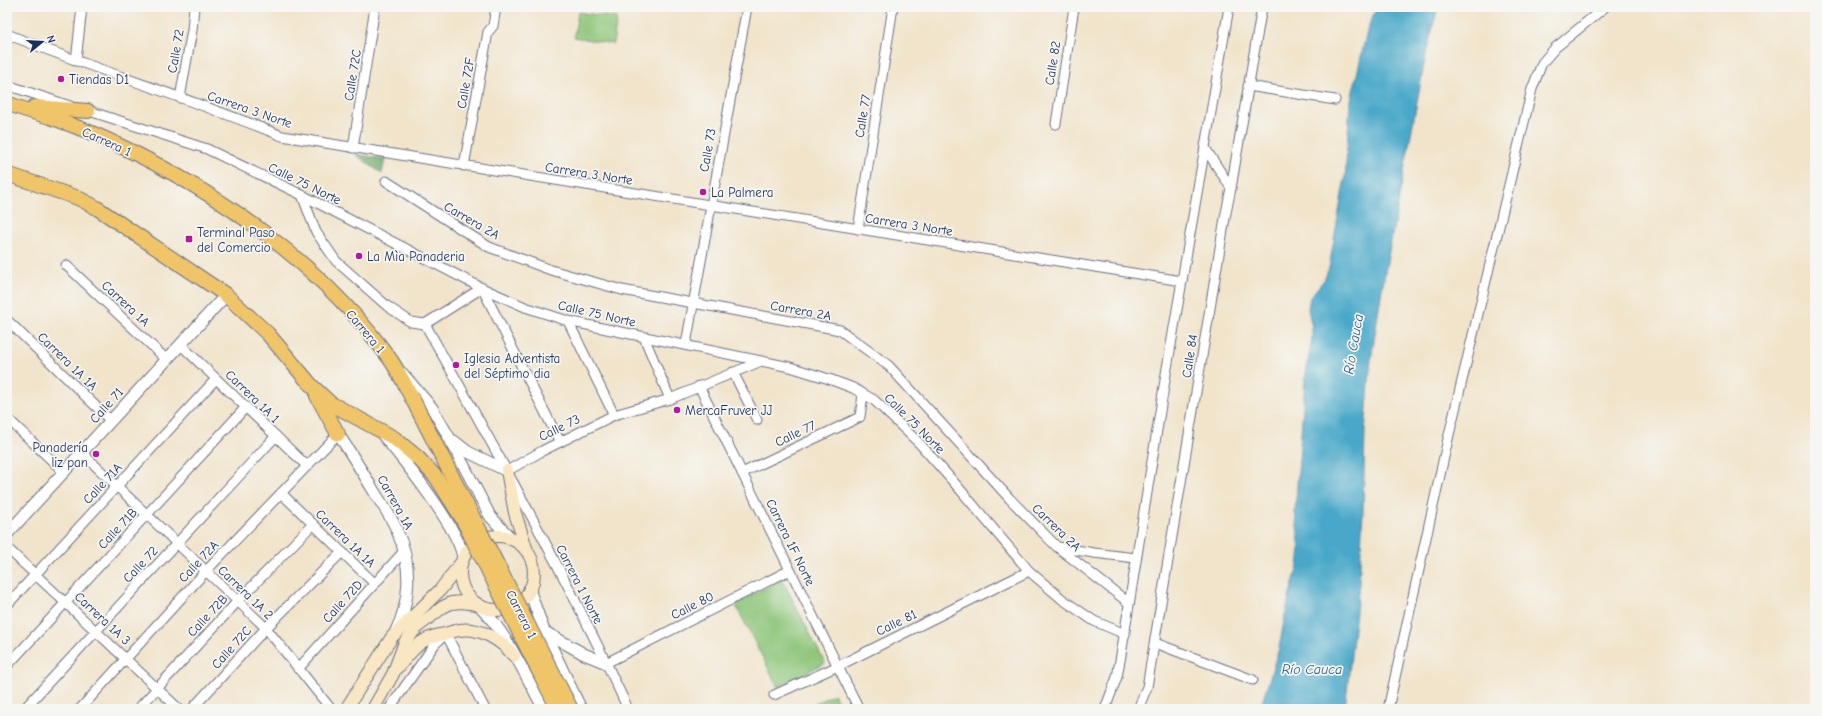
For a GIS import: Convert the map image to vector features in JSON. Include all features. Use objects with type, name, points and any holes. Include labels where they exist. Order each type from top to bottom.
[{"type":"highway","points":[[9,104],[88,111]]},
{"type":"highway","name":"Carrera 1","points":[[9,104],[64,122],[113,142],[192,184],[226,206],[304,265],[355,316],[391,361],[411,396],[571,709]]},
{"type":"highway","name":"Carrera 1","points":[[7,174],[78,198],[114,220],[226,295],[268,334],[311,385],[330,403],[402,444],[418,458],[436,477],[462,518],[558,709]]},
{"type":"highway","points":[[311,385],[338,434]]},
{"type":"main road","points":[[373,709],[393,674],[405,642],[423,621],[451,603],[466,602],[492,610],[506,608],[521,600],[529,589],[533,572],[515,513],[508,471]]},
{"type":"main road","points":[[346,709],[392,637],[446,583],[471,547],[484,538],[497,536],[512,540],[521,546],[528,554]]},
{"type":"main road","points":[[462,561],[460,575],[463,587],[468,596],[478,605]]},
{"type":"main road","points":[[393,674],[417,646],[438,634],[446,634],[460,630],[481,633],[499,642],[514,656]]},
{"type":"street","points":[[76,61],[82,7]]},
{"type":"street","name":"Calle 72","points":[[180,98],[192,30],[194,7]]},
{"type":"street","name":"Calle 72C","points":[[353,148],[375,7]]},
{"type":"street","name":"Calle 72F","points":[[464,166],[488,32],[493,26],[496,7]]},
{"type":"street","name":"Calle 73","points":[[686,344],[747,7]]},
{"type":"street","name":"Calle 77","points":[[858,229],[893,7]]},
{"type":"street","name":"Calle 82","points":[[1056,124],[1074,7]]},
{"type":"street","name":"Calle 84","points":[[1105,709],[1117,677],[1125,634],[1136,558],[1229,7]]},
{"type":"street","name":"Calle 84","points":[[1138,709],[1147,688],[1155,643],[1225,218],[1262,7]]},
{"type":"street","points":[[1388,709],[1448,439],[1532,89],[1542,63],[1555,48],[1605,7]]},
{"type":"street","name":"Carrera 3 Norte","points":[[7,34],[76,61],[282,136],[1182,281]]},
{"type":"street","name":"Calle 75 Norte","points":[[7,85],[207,150],[302,195],[482,288],[525,307],[568,321],[686,344],[759,362],[790,367],[829,379],[863,394],[874,400],[920,444],[1029,571],[1062,599],[1094,621],[1125,634]]},
{"type":"street","points":[[1248,86],[1335,100]]},
{"type":"street","points":[[1205,148],[1231,188]]},
{"type":"street","name":"Carrera 2A","points":[[386,181],[489,246],[551,270],[622,290],[840,330],[889,366],[1010,499],[1056,546],[1129,604]]},
{"type":"street","points":[[302,195],[316,232],[336,261],[387,306],[411,322],[425,324],[482,288],[560,442]]},
{"type":"street","name":"Carrera 1A","points":[[66,265],[167,360]]},
{"type":"street","name":"Calle 71","points":[[7,534],[226,295]]},
{"type":"street","name":"Carrera 1A 1A","points":[[7,320],[111,421]]},
{"type":"street","points":[[568,321],[614,415]]},
{"type":"street","name":"Carrera 1 Norte","points":[[425,324],[508,471],[628,709]]},
{"type":"street","points":[[644,337],[670,399]]},
{"type":"street","name":"Carrera 1A 1","points":[[181,345],[307,466]]},
{"type":"street","points":[[391,361],[421,394],[449,437],[490,516],[512,540]]},
{"type":"street","name":"Calle 73","points":[[508,471],[560,442],[614,415],[670,399],[759,362]]},
{"type":"street","points":[[733,372],[757,420]]},
{"type":"street","name":"Calle 71A","points":[[7,605],[216,379]]},
{"type":"street","name":"Carrera 1F Norte","points":[[699,386],[859,709]]},
{"type":"street","name":"Calle 77","points":[[742,473],[860,417],[863,394]]},
{"type":"street","name":"Calle 71B","points":[[7,666],[246,407]]},
{"type":"street","points":[[7,418],[64,472]]},
{"type":"street","points":[[379,430],[402,457],[443,517],[460,544],[462,561]]},
{"type":"street","name":"Carrera 1A","points":[[338,434],[398,531],[405,550],[408,574],[407,593],[401,619],[392,637]]},
{"type":"street","name":"Calle 72A","points":[[80,709],[206,571],[338,434]]},
{"type":"street","name":"Calle 72","points":[[24,709],[276,436]]},
{"type":"street","points":[[449,437],[468,452],[508,471]]},
{"type":"street","name":"Carrera 1A 2","points":[[82,453],[266,628],[331,709]]},
{"type":"street","name":"Carrera 1A 1A","points":[[282,493],[375,584]]},
{"type":"street","name":"Calle 72B","points":[[138,709],[238,601],[313,524]]},
{"type":"street","points":[[1056,546],[1094,553],[1136,558]]},
{"type":"street","name":"Carrera 1A 3","points":[[7,548],[179,709]]},
{"type":"street","name":"Calle 72D","points":[[298,669],[405,550]]},
{"type":"street","name":"Calle 72C","points":[[192,709],[266,628],[342,552]]},
{"type":"street","name":"Calle 80","points":[[606,663],[790,570]]},
{"type":"street","name":"Calle 81","points":[[774,695],[838,666],[1029,571]]},
{"type":"street","points":[[529,589],[544,631],[582,709]]},
{"type":"street","points":[[478,605],[498,627],[544,709]]},
{"type":"street","points":[[544,631],[584,654],[606,663]]},
{"type":"street","points":[[389,709],[435,644],[446,634],[481,707]]},
{"type":"street","points":[[1155,643],[1253,680]]},
{"type":"green space","points":[[578,12],[617,18],[613,44],[574,37]]},
{"type":"green space","points":[[355,154],[385,159],[382,174]]},
{"type":"green space","points":[[782,579],[825,663],[778,687],[735,604]]},
{"type":"green space","points":[[834,694],[842,709],[804,709]]},
{"type":"water","name":"Río Cauca","points":[[1377,7],[1438,7],[1426,54],[1382,289],[1371,360],[1365,432],[1359,585],[1345,709],[1260,709],[1279,648],[1288,601],[1298,566],[1300,549],[1295,512],[1305,380],[1312,338],[1312,328],[1308,309],[1310,297],[1324,280],[1329,268],[1345,177],[1350,104],[1368,27]]},
{"type":"place","name":"Tiendas D1","points":[[61,79]]},
{"type":"place","name":"La Palmera","points":[[703,192]]},
{"type":"place","name":"Terminal Paso del Comercio","points":[[189,239]]},
{"type":"place","name":"La Mìa Panaderia","points":[[359,256]]},
{"type":"place","name":"Iglesia Adventista del Séptimo dia","points":[[456,365]]},
{"type":"place","name":"MercaFruver JJ","points":[[677,410]]},
{"type":"place","name":"Panadería liz pan","points":[[96,454]]}]
